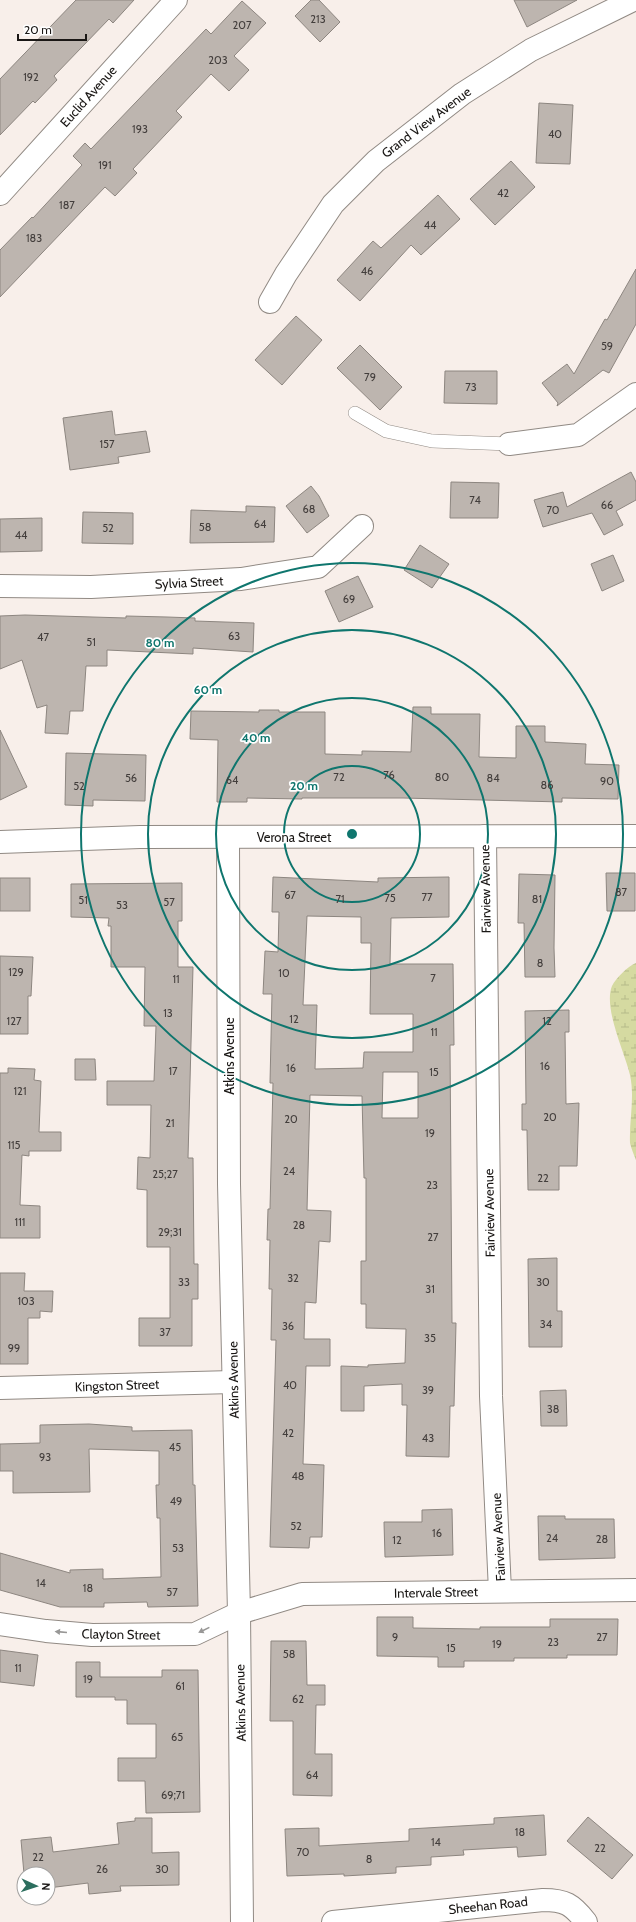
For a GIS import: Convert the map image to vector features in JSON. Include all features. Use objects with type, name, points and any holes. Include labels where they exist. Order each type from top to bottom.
[{"type":"street","name":"Euclid Avenue","points":[[0,194],[176,0]]},
{"type":"street","name":"Grand View Avenue","points":[[270,302],[286,274],[333,204],[376,161],[462,94],[530,50],[633,0]]},
{"type":"street","points":[[509,444],[578,435],[636,394]]},
{"type":"street","name":"Sylvia Street","points":[[0,586],[91,587],[241,579],[318,567],[362,526]]},
{"type":"street","name":"Fairview Avenue","points":[[485,836],[491,1396],[500,1591]]},
{"type":"street","name":"Verona Street","points":[[0,842],[140,837],[636,836]]},
{"type":"street","name":"Atkins Avenue","points":[[228,837],[229,1176],[239,1613],[242,1922]]},
{"type":"street","name":"Kingston Street","points":[[0,1388],[233,1382]]},
{"type":"street","name":"Intervale Street","points":[[239,1613],[302,1594],[636,1590]]},
{"type":"street","name":"Clayton Street","points":[[0,1624],[46,1631],[92,1635],[195,1634],[239,1613]]},
{"type":"street","name":"Sheehan Road","points":[[339,1922],[543,1900],[558,1900],[575,1907],[586,1922]]},
{"type":"lane","points":[[355,413],[386,431],[432,441],[509,444]]},
{"type":"green space","points":[[636,963],[636,1160],[630,1143],[632,1092],[630,1075],[612,1018],[610,995],[612,986],[616,979],[626,969]]},
{"type":"building","points":[[76,0],[134,0],[113,23],[109,19],[54,76],[57,80],[35,103],[33,101],[0,135],[0,79]]},
{"type":"building","points":[[311,0],[319,0],[340,22],[320,42],[295,16]]},
{"type":"building","points":[[514,0],[577,0],[527,27]]},
{"type":"building","points":[[242,1],[266,23],[234,56],[249,70],[229,91],[211,74],[176,111],[182,117],[133,169],[137,173],[115,196],[105,187],[0,297],[0,250],[32,217],[33,218],[82,165],[73,156],[85,143],[91,149],[206,29],[211,34]]},
{"type":"building","points":[[539,103],[573,105],[570,164],[536,163]]},
{"type":"building","points":[[511,161],[535,187],[495,225],[470,199]]},
{"type":"building","points":[[438,195],[460,219],[421,255],[411,245],[360,301],[337,280],[373,241],[381,248]]},
{"type":"building","points":[[636,269],[636,324],[609,373],[603,370],[557,406],[558,403],[542,383],[567,364],[574,374],[605,319],[607,320]]},
{"type":"building","points":[[296,316],[322,340],[282,385],[255,360]]},
{"type":"building","points":[[360,345],[402,387],[380,410],[337,368]]},
{"type":"building","points":[[445,371],[497,371],[497,404],[444,403]]},
{"type":"building","points":[[112,411],[115,435],[146,431],[150,452],[118,457],[119,463],[70,470],[63,418]]},
{"type":"building","points":[[631,472],[636,482],[636,500],[616,511],[623,525],[604,535],[592,513],[543,527],[534,500],[563,492],[567,507]]},
{"type":"building","points":[[451,482],[499,483],[498,518],[450,518]]},
{"type":"building","points":[[311,486],[319,496],[329,516],[307,533],[286,506]]},
{"type":"building","points":[[246,506],[275,507],[274,542],[190,543],[191,510],[246,512]]},
{"type":"building","points":[[83,512],[133,513],[133,544],[82,543]]},
{"type":"building","points":[[42,518],[42,551],[0,552],[0,519]]},
{"type":"building","points":[[420,545],[449,564],[432,588],[404,570]]},
{"type":"building","points":[[613,555],[624,581],[602,591],[591,564]]},
{"type":"building","points":[[358,576],[373,607],[339,622],[325,591]]},
{"type":"building","points":[[25,615],[126,618],[126,616],[167,617],[195,618],[195,621],[254,623],[253,652],[193,648],[193,654],[107,650],[107,666],[86,666],[83,711],[70,711],[68,734],[45,733],[47,705],[37,708],[22,660],[0,669],[0,616]]},
{"type":"building","points":[[413,707],[431,707],[431,714],[480,714],[479,757],[516,758],[516,726],[545,726],[545,742],[586,744],[585,764],[619,765],[618,799],[562,798],[562,802],[403,798],[247,798],[247,802],[217,802],[218,740],[190,739],[191,711],[259,712],[259,710],[279,710],[279,712],[325,712],[325,754],[362,755],[362,751],[411,752]]},
{"type":"building","points":[[0,730],[27,787],[0,800]]},
{"type":"building","points":[[66,753],[146,755],[145,801],[93,800],[93,806],[65,805]]},
{"type":"building","points":[[606,873],[635,873],[635,911],[607,911]]},
{"type":"building","points":[[519,874],[555,875],[555,977],[525,977],[524,923],[518,923]]},
{"type":"building","points":[[273,877],[378,882],[378,878],[449,877],[449,917],[391,918],[390,964],[453,964],[454,1045],[450,1045],[452,1323],[456,1323],[454,1406],[450,1406],[449,1457],[406,1456],[407,1405],[402,1405],[402,1384],[364,1386],[364,1411],[341,1411],[341,1366],[368,1367],[368,1365],[405,1363],[406,1329],[366,1328],[366,1304],[361,1304],[361,1261],[366,1261],[366,1178],[364,1178],[362,1096],[310,1095],[307,1210],[331,1211],[330,1242],[319,1241],[316,1303],[305,1302],[304,1339],[330,1339],[330,1366],[306,1366],[303,1464],[324,1465],[322,1537],[310,1537],[309,1548],[270,1547],[276,1340],[271,1340],[272,1289],[269,1289],[270,1240],[267,1240],[268,1209],[270,1209],[273,1083],[270,1083],[272,994],[263,994],[265,951],[278,952],[279,912],[272,912]],"holes":[[[307,916],[361,917],[361,943],[371,943],[370,1014],[413,1014],[413,1052],[364,1052],[363,1068],[315,1069],[317,1005],[303,1005]],[[383,1072],[418,1072],[418,1118],[382,1118]]]},
{"type":"building","points":[[0,878],[30,878],[30,911],[0,911]]},
{"type":"building","points":[[182,883],[182,921],[178,921],[178,967],[193,967],[188,1158],[193,1158],[194,1264],[198,1264],[198,1299],[192,1299],[192,1346],[139,1346],[139,1318],[170,1318],[170,1247],[147,1247],[147,1190],[137,1189],[138,1157],[150,1158],[151,1105],[107,1105],[107,1081],[154,1081],[156,1026],[144,1026],[145,967],[111,967],[111,926],[108,926],[109,918],[71,917],[71,884]]},
{"type":"building","points":[[0,956],[33,957],[31,996],[28,996],[28,1034],[0,1034]]},
{"type":"building","points":[[569,1010],[569,1032],[565,1032],[566,1104],[579,1103],[577,1166],[559,1166],[559,1190],[528,1190],[527,1130],[522,1130],[522,1104],[526,1104],[525,1011]]},
{"type":"building","points":[[75,1059],[95,1059],[96,1080],[75,1080]]},
{"type":"building","points":[[8,1068],[35,1069],[34,1080],[41,1081],[39,1132],[61,1132],[61,1151],[29,1151],[29,1156],[22,1155],[20,1205],[40,1206],[40,1238],[0,1238],[0,1073],[8,1073]]},
{"type":"building","points":[[557,1258],[557,1311],[562,1311],[562,1347],[529,1347],[528,1259]]},
{"type":"building","points":[[0,1273],[25,1273],[24,1291],[53,1291],[52,1312],[40,1311],[40,1318],[28,1318],[28,1364],[0,1364]]},
{"type":"building","points":[[566,1390],[567,1426],[541,1426],[540,1391]]},
{"type":"building","points":[[89,1424],[132,1427],[132,1431],[192,1430],[198,1606],[148,1607],[147,1602],[104,1603],[104,1607],[60,1607],[0,1590],[0,1553],[70,1573],[70,1570],[103,1569],[103,1579],[161,1577],[160,1518],[157,1518],[156,1485],[159,1485],[159,1451],[89,1449],[90,1492],[13,1493],[13,1471],[0,1471],[0,1444],[40,1443],[40,1425]]},
{"type":"building","points":[[452,1509],[453,1555],[385,1557],[384,1522],[422,1522],[422,1510]]},
{"type":"building","points":[[538,1516],[565,1516],[565,1519],[614,1519],[615,1558],[539,1560]]},
{"type":"building","points":[[377,1617],[413,1617],[413,1628],[480,1629],[480,1627],[550,1627],[550,1619],[618,1619],[617,1655],[567,1655],[567,1658],[514,1658],[514,1661],[464,1661],[464,1667],[438,1667],[438,1657],[377,1656]]},
{"type":"building","points":[[271,1641],[306,1641],[307,1685],[325,1685],[325,1705],[316,1705],[315,1754],[332,1754],[332,1796],[293,1795],[293,1721],[270,1721]]},
{"type":"building","points":[[0,1650],[38,1655],[34,1686],[0,1682]]},
{"type":"building","points":[[76,1662],[100,1662],[100,1677],[162,1677],[162,1670],[198,1670],[200,1812],[146,1813],[145,1781],[118,1781],[118,1758],[156,1758],[156,1724],[127,1724],[127,1700],[115,1700],[115,1697],[76,1697]]},
{"type":"building","points":[[544,1815],[546,1855],[518,1857],[517,1847],[463,1850],[464,1855],[431,1857],[431,1865],[396,1867],[396,1873],[344,1876],[344,1874],[287,1876],[285,1829],[319,1828],[319,1846],[409,1841],[409,1829],[494,1824],[494,1818]]},
{"type":"building","points":[[588,1817],[633,1855],[612,1879],[567,1841]]},
{"type":"building","points":[[135,1818],[152,1818],[152,1853],[179,1852],[179,1885],[120,1886],[121,1891],[89,1894],[88,1883],[56,1887],[56,1866],[23,1866],[21,1840],[51,1837],[53,1852],[119,1844],[117,1823],[135,1821]]}]
